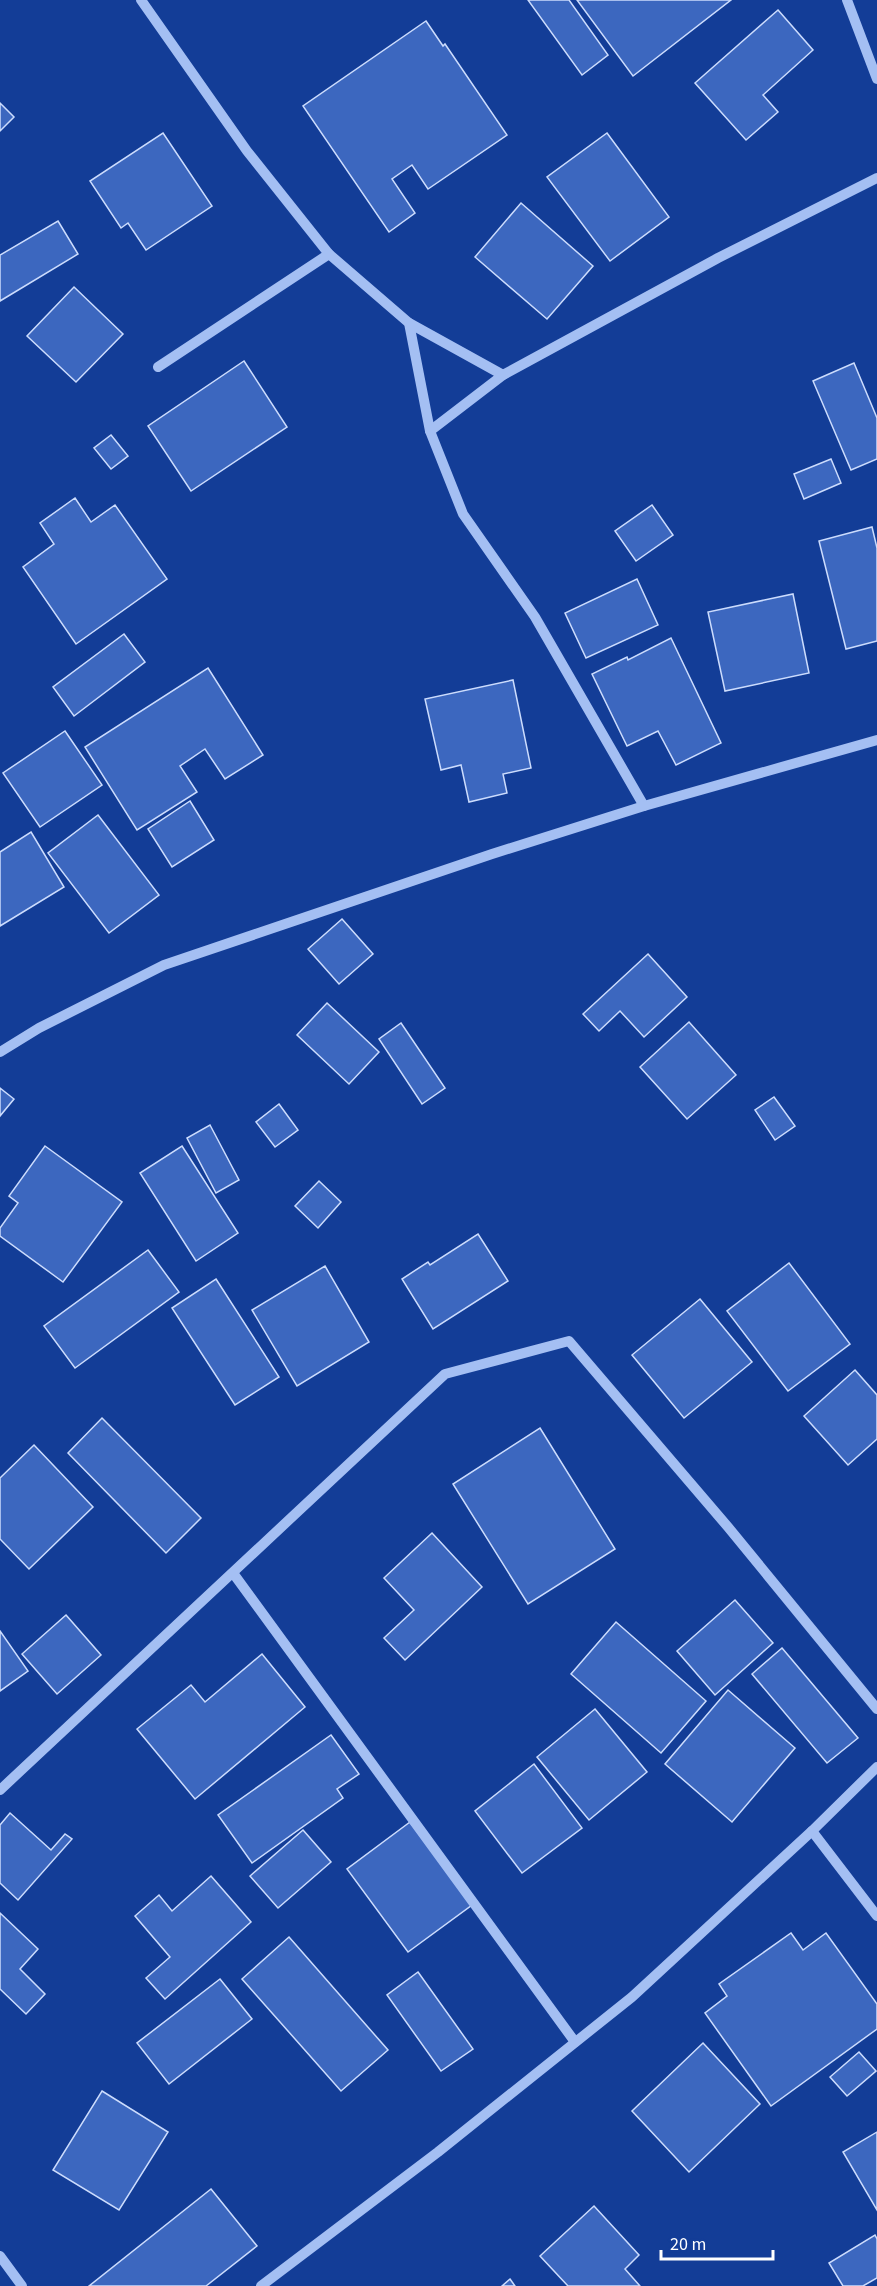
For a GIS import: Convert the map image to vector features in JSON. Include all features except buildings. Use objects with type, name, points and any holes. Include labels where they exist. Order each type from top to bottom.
[{"type":"street","points":[[141,0],[247,151],[329,254],[409,324],[502,375]]},
{"type":"street","points":[[847,0],[877,79]]},
{"type":"street","points":[[430,431],[502,375],[718,258],[877,178]]},
{"type":"street","points":[[158,367],[329,254]]},
{"type":"street","points":[[409,324],[430,431],[463,514],[534,616],[644,806]]},
{"type":"street","points":[[0,1052],[39,1028],[164,965],[492,854],[644,806],[877,740]]},
{"type":"street","points":[[0,1790],[445,1374],[569,1341],[728,1527],[877,1709]]},
{"type":"street","points":[[233,1573],[575,2042]]},
{"type":"street","points":[[261,2286],[438,2152],[632,1996],[812,1831],[877,1767]]},
{"type":"street","points":[[812,1831],[877,1916]]},
{"type":"street","points":[[0,2256],[22,2286]]}]
